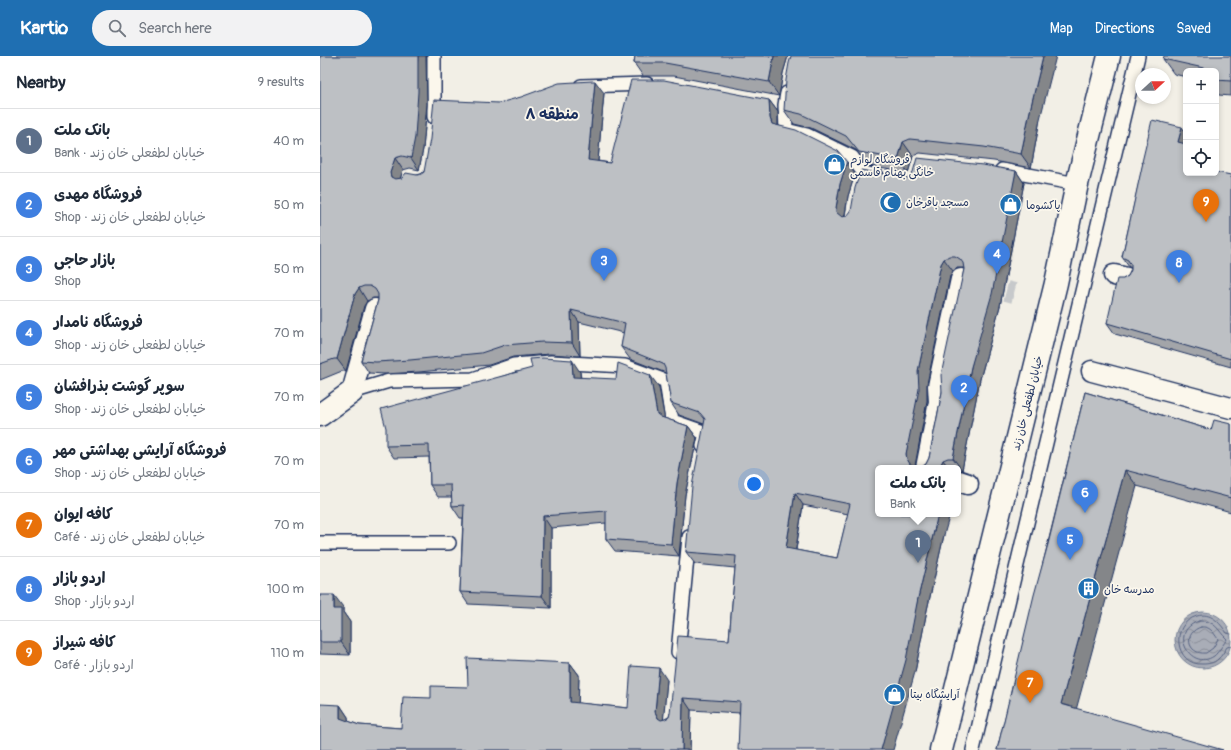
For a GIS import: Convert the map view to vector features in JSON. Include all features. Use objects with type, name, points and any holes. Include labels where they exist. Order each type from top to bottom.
[{"type":"street","name":"خیابان لطفعلی خان زند","points":[[941,750],[1056,284],[1077,184],[1109,56]]},
{"type":"street","points":[[927,465],[939,402],[938,386],[961,279]]},
{"type":"street","points":[[320,415],[352,392],[375,309]]},
{"type":"street","points":[[1092,371],[1231,408]]},
{"type":"lane","points":[[433,127],[439,105],[434,56]]},
{"type":"lane","points":[[973,750],[1138,56]]},
{"type":"lane","points":[[789,83],[785,105],[786,130],[807,135],[852,157],[862,179],[892,178]]},
{"type":"lane","points":[[566,87],[658,84]]},
{"type":"lane","points":[[770,102],[785,105]]},
{"type":"lane","points":[[993,169],[1077,184]]},
{"type":"lane","points":[[352,392],[389,381],[473,379],[514,365],[551,362],[625,366],[666,381],[672,421],[706,433],[700,461]]},
{"type":"lane","points":[[677,661],[690,528]]},
{"type":"lane","points":[[320,543],[449,543]]},
{"type":"water","points":[[1197,612],[1209,612],[1219,616],[1227,624],[1231,634],[1231,646],[1227,656],[1219,664],[1209,668],[1197,668],[1187,664],[1179,656],[1175,646],[1175,634],[1179,624],[1187,616]]},
{"type":"building","points":[[320,56],[418,56],[418,92],[415,137],[411,158],[402,156],[395,158],[390,173],[391,177],[395,179],[402,178],[406,173],[417,175],[424,172],[430,139],[434,100],[499,103],[521,97],[559,83],[595,81],[588,160],[610,163],[631,80],[664,80],[769,100],[770,118],[772,124],[796,130],[838,151],[847,162],[840,184],[836,208],[836,212],[842,217],[847,216],[851,211],[855,188],[861,170],[908,178],[913,172],[917,158],[983,165],[1016,171],[992,294],[971,367],[953,458],[943,460],[940,465],[925,465],[929,458],[942,392],[941,375],[964,269],[963,263],[960,259],[955,256],[949,256],[944,259],[941,264],[918,371],[919,389],[906,454],[907,459],[912,465],[875,465],[875,517],[937,517],[918,598],[906,660],[881,750],[738,750],[740,702],[683,698],[682,750],[320,750],[320,704],[340,705],[340,718],[359,725],[401,728],[403,697],[431,698],[431,686],[468,687],[467,658],[570,663],[570,702],[628,708],[631,666],[659,668],[655,712],[658,718],[661,720],[665,719],[669,717],[670,713],[678,636],[729,640],[736,556],[686,552],[692,486],[705,419],[700,413],[671,403],[663,364],[621,347],[625,323],[571,310],[572,343],[542,342],[505,345],[481,353],[410,360],[376,362],[361,361],[378,300],[378,294],[375,289],[370,286],[364,286],[359,288],[355,294],[337,359],[320,364]],"holes":[[[795,493],[850,504],[837,558],[786,548]]]},
{"type":"building","points":[[635,56],[774,56],[769,82],[665,63],[634,63]]},
{"type":"building","points":[[791,56],[1043,56],[1021,154],[984,147],[910,139],[903,142],[898,159],[859,152],[846,136],[801,114],[784,110],[786,80]]},
{"type":"building","points":[[1164,56],[1231,56],[1231,81],[1219,80],[1219,68],[1204,68],[1163,59]]},
{"type":"building","points":[[1152,120],[1182,127],[1178,142],[1183,143],[1183,176],[1219,176],[1219,173],[1231,175],[1231,359],[1107,323],[1117,279],[1123,279],[1128,276],[1131,270],[1131,265],[1128,260],[1122,257]]},
{"type":"building","points":[[543,358],[572,360],[573,377],[616,379],[618,363],[650,375],[657,414],[661,417],[688,426],[677,483],[671,544],[606,539],[606,511],[543,516],[542,596],[460,592],[464,505],[452,506],[451,485],[430,485],[429,445],[386,446],[386,428],[381,409],[532,368],[530,359]]},
{"type":"building","points":[[1085,392],[1211,430],[1214,420],[1231,424],[1231,498],[1125,470],[1061,704],[1223,750],[997,750]]},
{"type":"building","points":[[320,595],[334,595],[334,609],[341,609],[341,642],[320,642]]},
{"type":"tunnel","points":[[977,283],[1014,293]]},
{"type":"place","name":"فروشگاه لوازم خانگی بهنام قاسمی","points":[[835,165]]},
{"type":"place","name":"مسجد باقرخان","points":[[890,202]]},
{"type":"place","name":"پاکشوما","points":[[1011,205]]},
{"type":"place","name":"کافه شیراز","points":[[1206,222]]},
{"type":"place","name":"فروشگاه نامدار","points":[[997,274]]},
{"type":"place","name":"بازار حاجی","points":[[604,281]]},
{"type":"place","name":"اردو بازار","points":[[1179,283]]},
{"type":"place","name":"فروشگاه مهدی","points":[[964,408]]},
{"type":"place","name":"فروشگاه آرایشی بهداشتی مهر","points":[[1085,513]]},
{"type":"place","name":"سوپر گوشت بذرافشان","points":[[1070,560]]},
{"type":"place","name":"بانک ملت","points":[[918,563]]},
{"type":"place","name":"مدرسه خان","points":[[1089,589]]},
{"type":"place","name":"آرایشگاه بیتا","points":[[895,694]]},
{"type":"place","name":"کافه ایوان","points":[[1030,703]]},
{"type":"district","name":"منطقه ۸","points":[[552,114]]}]
